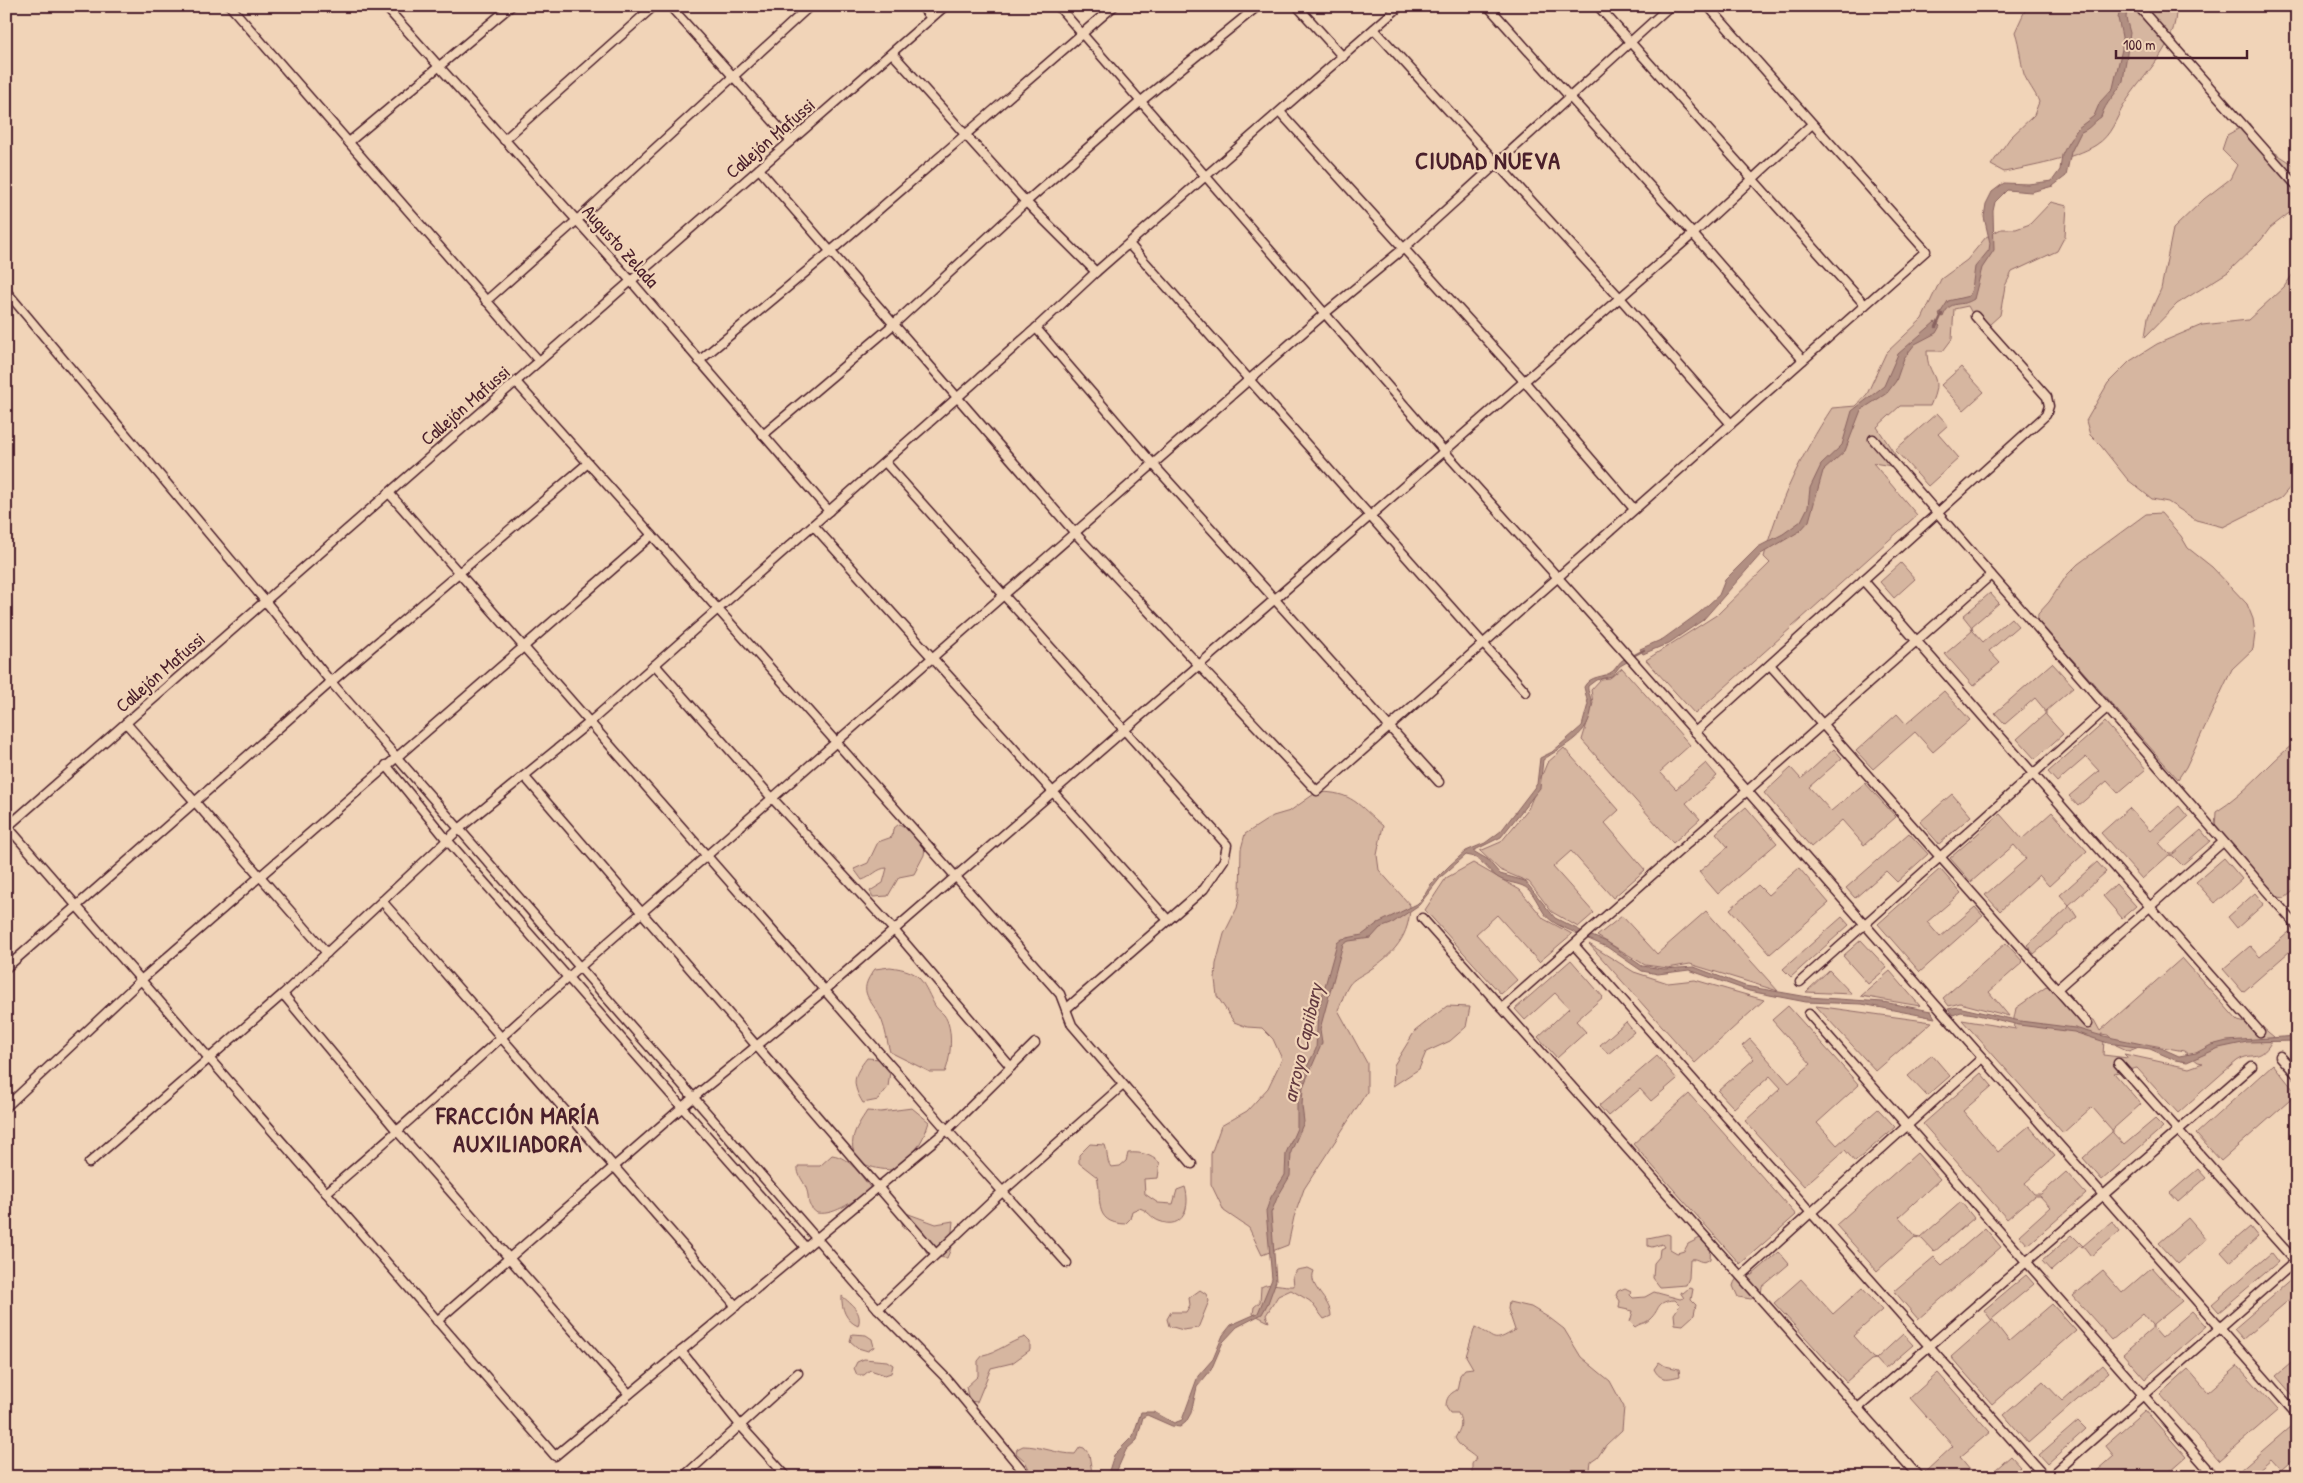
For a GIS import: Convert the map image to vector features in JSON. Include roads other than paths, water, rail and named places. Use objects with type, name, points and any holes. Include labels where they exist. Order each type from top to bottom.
[{"type":"street","points":[[230,6],[539,361]]},
{"type":"street","name":"Augusto Zelada","points":[[385,6],[631,281],[829,511]]},
{"type":"street","points":[[349,142],[511,6]]},
{"type":"street","points":[[504,140],[654,6]]},
{"type":"street","points":[[670,6],[791,141]]},
{"type":"street","points":[[486,301],[810,6]]},
{"type":"street","points":[[922,6],[931,18]]},
{"type":"street","name":"Callejón Mafussi","points":[[7,828],[945,6]]},
{"type":"street","points":[[1058,6],[1444,451],[1632,659],[1936,1007],[2297,1415]]},
{"type":"street","points":[[699,361],[831,251],[1114,6]]},
{"type":"street","points":[[763,435],[894,324],[1026,202],[1140,102],[1258,6]]},
{"type":"street","points":[[1296,6],[1343,57]]},
{"type":"street","points":[[89,1163],[283,994],[459,829],[590,722],[1036,328],[1096,272],[1400,6]]},
{"type":"street","points":[[1488,6],[1694,234],[1803,360]]},
{"type":"street","points":[[1598,6],[1865,305]]},
{"type":"street","points":[[326,1193],[398,1132],[579,968],[1324,314],[1404,248],[1670,6]]},
{"type":"street","points":[[759,169],[1075,533],[1317,792],[1926,251],[1811,125],[1708,6]]},
{"type":"street","points":[[2138,6],[2297,186]]},
{"type":"street","points":[[1374,29],[1496,166],[1620,298],[1730,424]]},
{"type":"street","points":[[892,53],[966,133],[1026,202],[1096,272]]},
{"type":"street","points":[[1280,112],[1524,381],[1634,509]]},
{"type":"street","points":[[437,1321],[694,1097],[825,990],[1275,599],[1694,234],[1811,125]]},
{"type":"street","points":[[1129,244],[1482,645],[1526,692]]},
{"type":"street","points":[[6,291],[266,602],[330,682],[397,756],[579,968],[878,1309],[946,1378],[1028,1477]]},
{"type":"street","points":[[1696,732],[2046,415],[2049,406],[2047,397],[1975,316]]},
{"type":"street","points":[[1036,328],[1153,464],[1439,782]]},
{"type":"street","points":[[516,382],[1060,994],[1072,1025],[1192,1164]]},
{"type":"street","points":[[1873,439],[2297,926]]},
{"type":"street","points":[[885,462],[1227,846],[1224,860],[1204,890],[1066,1009]]},
{"type":"street","points":[[6,968],[330,682],[460,574],[588,463]]},
{"type":"street","points":[[389,493],[947,1130],[1067,1263]]},
{"type":"street","points":[[813,525],[1168,920]]},
{"type":"street","points":[[6,1107],[141,980],[652,534]]},
{"type":"street","points":[[1502,1008],[1991,575]]},
{"type":"street","points":[[1863,580],[2260,1032]]},
{"type":"street","points":[[655,665],[772,798],[894,930],[1011,1067]]},
{"type":"street","points":[[1770,665],[2088,1024]]},
{"type":"street","points":[[1800,982],[2106,708]]},
{"type":"street","points":[[126,723],[327,953]]},
{"type":"street","points":[[386,765],[447,840],[805,1247]]},
{"type":"street","points":[[524,776],[935,1253]]},
{"type":"street","points":[[7,828],[555,1456],[947,1130],[1035,1043]]},
{"type":"street","points":[[2057,989],[2223,842]]},
{"type":"street","points":[[382,901],[736,1306]]},
{"type":"street","points":[[1422,918],[1919,1477]]},
{"type":"street","points":[[1574,945],[2045,1477]]},
{"type":"street","points":[[283,994],[398,1132],[629,1394]]},
{"type":"street","points":[[1809,1014],[2215,1477]]},
{"type":"street","points":[[2280,1056],[2297,1074]]},
{"type":"street","points":[[1740,1276],[1982,1058]]},
{"type":"street","points":[[2050,1477],[2296,1261],[2118,1063]]},
{"type":"street","points":[[1858,1408],[2252,1066]]},
{"type":"street","points":[[878,1309],[935,1253],[1124,1085]]},
{"type":"street","points":[[681,1351],[740,1425],[787,1477]]},
{"type":"street","points":[[683,1477],[798,1373]]},
{"type":"waterway","name":"arroyo Capiibary","points":[[1936,327],[1942,314]]},
{"type":"waterway","name":"arroyo Capiibary","points":[[1631,657],[1644,650]]},
{"type":"district","name":"CIUDAD NUEVA","points":[[1488,160]]},
{"type":"district","name":"FRACCIÓN MARÍA AUXILIADORA","points":[[518,1129]]}]
